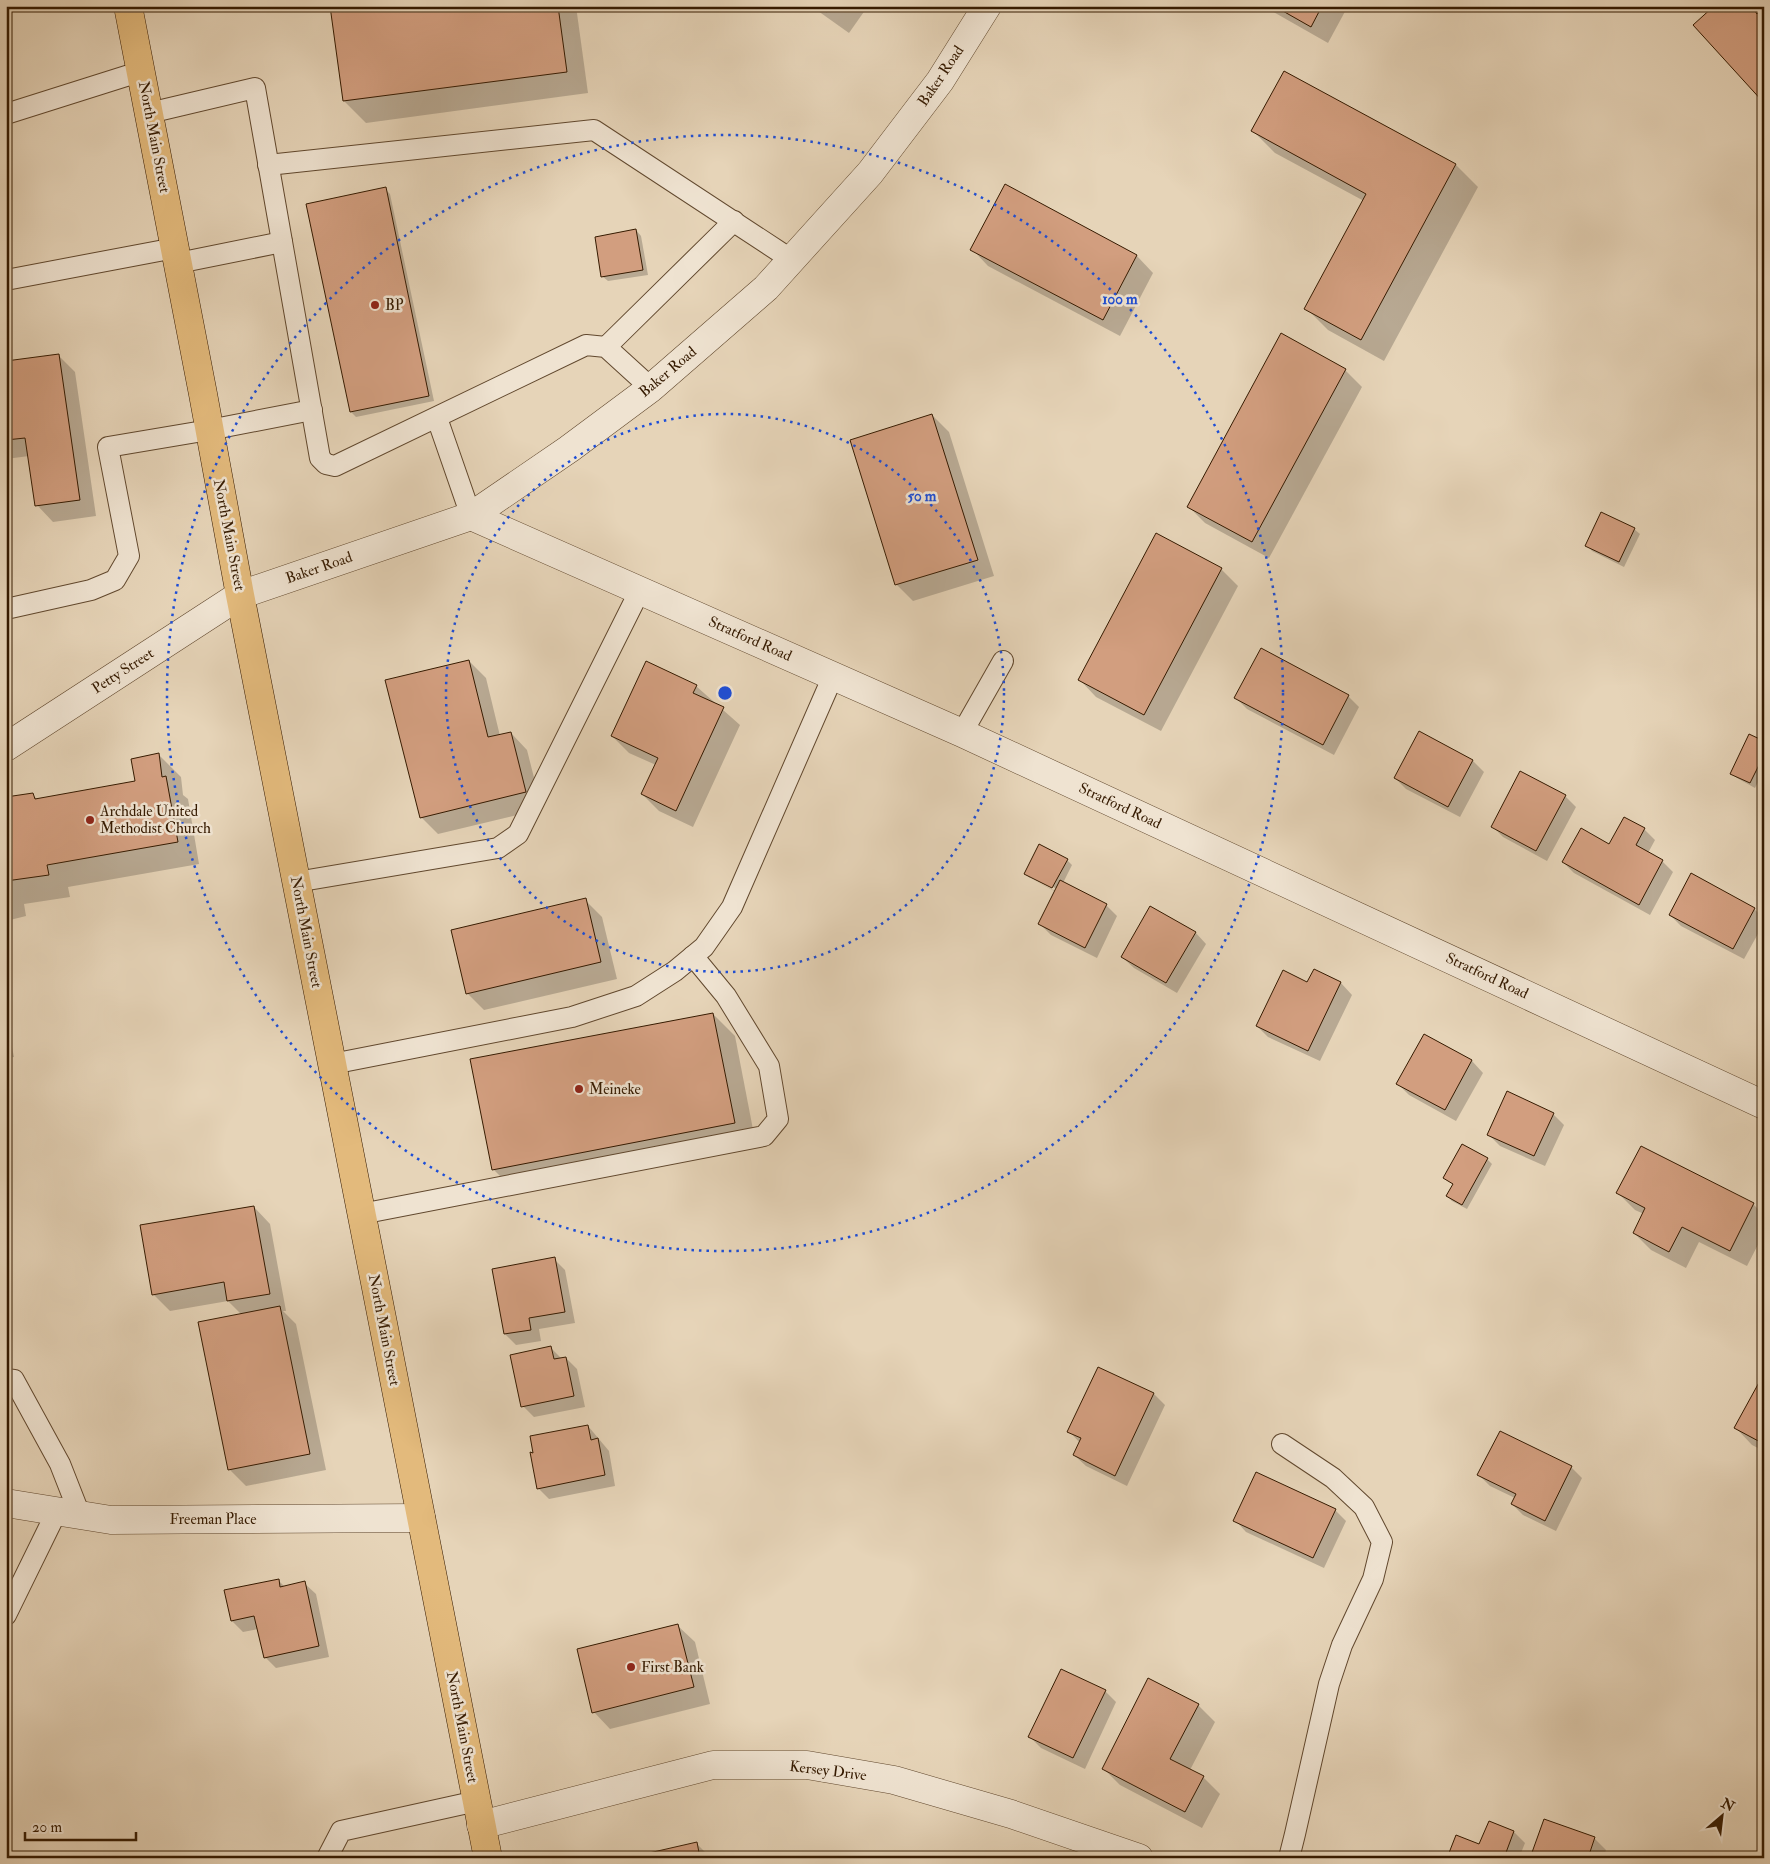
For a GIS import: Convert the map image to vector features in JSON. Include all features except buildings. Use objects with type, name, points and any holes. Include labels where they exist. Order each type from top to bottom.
[{"type":"main road","name":"North Main Street","points":[[128,6],[142,71],[240,595],[488,1858]]},
{"type":"street","name":"Baker Road","points":[[240,595],[471,516],[569,449],[651,388],[766,288],[870,173],[940,81],[987,6]]},
{"type":"street","name":"Stratford Road","points":[[471,516],[962,733],[1764,1105]]},
{"type":"street","name":"Petty Street","points":[[6,747],[240,595]]},
{"type":"street","name":"Freeman Place","points":[[6,1502],[111,1520],[421,1518]]},
{"type":"street","name":"Kersey Drive","points":[[479,1813],[713,1765],[807,1765],[894,1780],[1011,1814],[1139,1858]]},
{"type":"lane","points":[[6,114],[142,71]]},
{"type":"lane","points":[[149,113],[255,88],[320,458],[326,464],[335,466],[586,346],[606,347],[651,388]]},
{"type":"lane","points":[[268,165],[594,130],[792,260]]},
{"type":"lane","points":[[606,347],[734,222]]},
{"type":"lane","points":[[6,280],[176,255],[282,242]]},
{"type":"lane","points":[[6,609],[92,590],[116,580],[128,556],[108,446],[209,430],[312,410]]},
{"type":"lane","points":[[436,418],[471,516]]},
{"type":"lane","points":[[296,882],[498,848],[518,834],[640,590]]},
{"type":"lane","points":[[962,733],[1003,661]]},
{"type":"lane","points":[[332,1064],[572,1017],[636,996],[675,971],[704,947],[732,906],[833,676]]},
{"type":"lane","points":[[361,1214],[764,1136],[778,1119],[769,1066],[726,996],[693,956]]},
{"type":"lane","points":[[6,1379],[14,1380],[60,1464],[69,1513],[6,1615]]},
{"type":"lane","points":[[1282,1444],[1333,1478],[1364,1506],[1382,1542],[1373,1580],[1342,1645],[1329,1684],[1289,1858]]},
{"type":"lane","points":[[327,1858],[341,1831],[479,1813]]},
{"type":"place","name":"BP","points":[[375,305]]},
{"type":"place","name":"Archdale United Methodist Church","points":[[90,820]]},
{"type":"place","name":"Meineke","points":[[579,1089]]},
{"type":"place","name":"First Bank","points":[[631,1667]]}]
